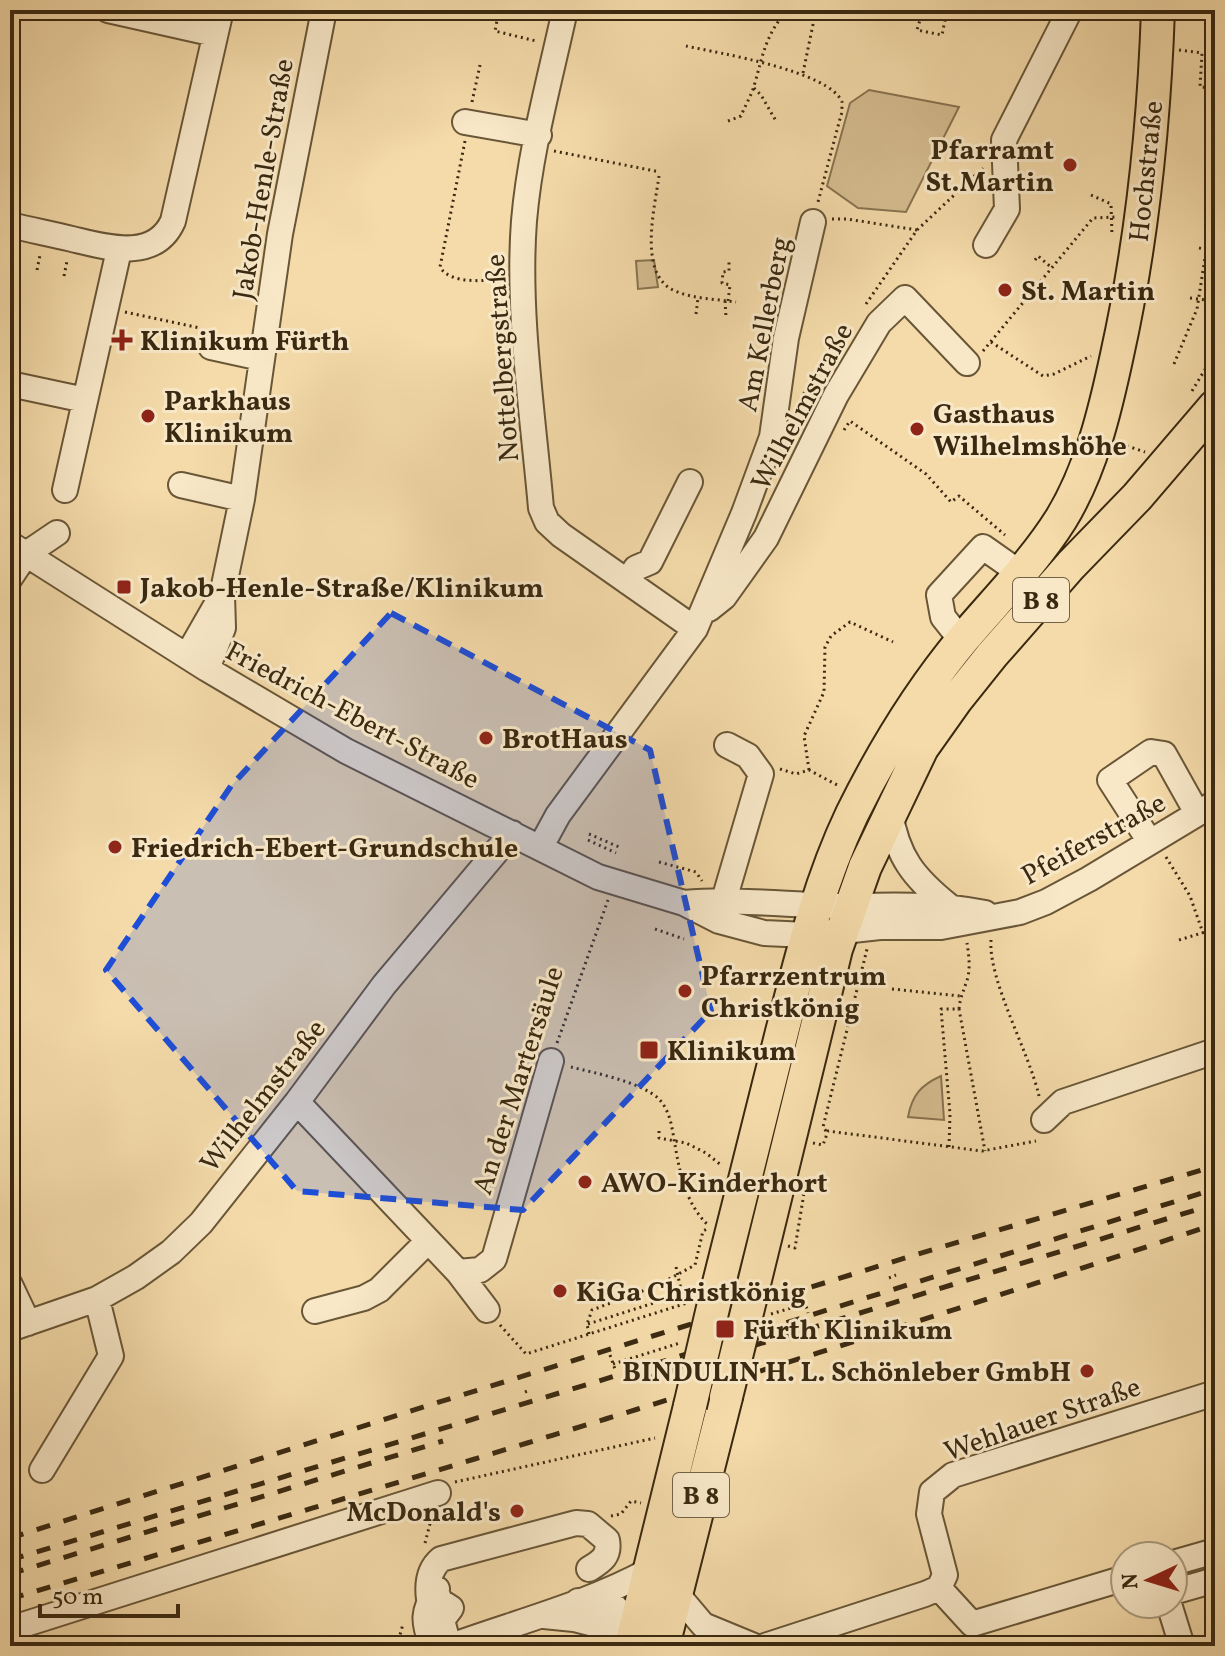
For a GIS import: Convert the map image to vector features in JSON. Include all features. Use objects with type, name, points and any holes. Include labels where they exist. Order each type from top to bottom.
[{"type":"main road","name":"Hochstraße","points":[[1085,470],[1097,436],[1120,342],[1141,218],[1158,10]]},
{"type":"main road","name":"B 8","points":[[648,1639],[676,1593],[756,1274],[853,926],[890,812],[922,748],[956,700],[1071,565],[1137,497],[1215,406]]},
{"type":"main road","name":"B 8","points":[[648,1639],[650,1570],[690,1406],[698,1297],[807,935],[835,855],[860,797],[896,731],[962,641],[1061,519],[1085,470]]},
{"type":"main road","points":[[1085,470],[1100,489],[1122,497],[1137,497]]},
{"type":"street","points":[[108,10],[215,34]]},
{"type":"street","points":[[10,225],[119,250],[150,244],[169,230],[221,10]]},
{"type":"street","name":"Jakob-Henle-Straße","points":[[197,662],[222,595],[242,499],[280,234],[324,10]]},
{"type":"street","name":"Nottelbergstraße","points":[[565,10],[524,220],[523,279],[541,508],[547,522],[561,535],[628,582],[697,623]]},
{"type":"street","points":[[986,245],[1007,209],[1004,140],[1070,10]]},
{"type":"street","points":[[467,122],[537,142]]},
{"type":"street","name":"Am Kellerberg","points":[[772,437],[786,338],[813,222]]},
{"type":"street","points":[[65,490],[119,250]]},
{"type":"street","name":"Wilhelmstraße","points":[[540,848],[558,815],[697,623],[724,597],[766,538],[836,395],[879,323],[905,298],[967,363]]},
{"type":"street","points":[[221,349],[261,358]]},
{"type":"street","points":[[10,384],[85,400]]},
{"type":"street","name":"Wilhelmstraße","points":[[697,623],[744,513],[772,437]]},
{"type":"street","points":[[628,582],[636,568],[650,562],[690,482]]},
{"type":"street","points":[[181,485],[242,499]]},
{"type":"street","points":[[10,578],[18,549],[57,533]]},
{"type":"street","points":[[962,641],[943,617],[939,595],[983,547],[1026,565]]},
{"type":"street","name":"Friedrich-Ebert-Straße","points":[[18,549],[346,751],[570,865],[614,883],[684,903],[719,921],[752,931],[807,935],[853,926]]},
{"type":"street","points":[[714,892],[761,774],[748,756],[727,745]]},
{"type":"street","points":[[1152,841],[1110,780],[1151,752],[1164,754],[1206,808]]},
{"type":"street","name":"Pfeiferstraße","points":[[853,926],[941,927],[1020,912],[1046,902],[1206,808]]},
{"type":"street","points":[[890,812],[905,861],[929,890],[949,906]]},
{"type":"street","name":"Wilhelmstraße","points":[[19,1326],[97,1299],[171,1252],[201,1223],[384,985],[512,833]]},
{"type":"street","name":"Friedrich-Ebert-Straße","points":[[684,903],[714,892],[817,904],[853,926]]},
{"type":"street","name":"Pfeiferstraße","points":[[853,926],[949,906],[996,915]]},
{"type":"street","points":[[1046,1129],[1063,1102],[1215,1051]]},
{"type":"street","name":"An der Martersäule","points":[[458,1272],[480,1270],[494,1259],[560,1064]]},
{"type":"street","points":[[297,1102],[458,1272],[487,1310]]},
{"type":"street","points":[[315,1311],[364,1298],[379,1290],[428,1241]]},
{"type":"street","points":[[10,1285],[19,1326]]},
{"type":"street","points":[[42,1470],[111,1356],[97,1299]]},
{"type":"street","name":"Wehlauer Straße","points":[[939,1588],[945,1575],[929,1514],[932,1492],[953,1475],[1215,1393]]},
{"type":"street","points":[[10,1629],[438,1493]]},
{"type":"street","points":[[439,1599],[427,1586],[434,1565],[441,1559],[576,1523],[597,1526],[607,1540],[604,1559],[589,1569]]},
{"type":"street","points":[[1189,1558],[1215,1551]]},
{"type":"street","points":[[452,1567],[440,1578],[439,1599],[450,1646],[541,1616],[621,1585],[650,1570]]},
{"type":"street","points":[[1189,1587],[1215,1580]]},
{"type":"street","points":[[765,1646],[939,1588],[972,1624],[1109,1583]]},
{"type":"street","points":[[676,1593],[703,1625],[754,1646]]},
{"type":"street","points":[[432,1646],[425,1619],[439,1599]]},
{"type":"street","points":[[577,1601],[615,1607],[648,1639]]},
{"type":"street","points":[[541,1616],[574,1619],[648,1639]]},
{"type":"street","points":[[1174,1620],[1182,1646]]},
{"type":"path","points":[[499,10],[495,31],[557,45]]},
{"type":"path","points":[[728,121],[741,116],[754,88],[759,62],[773,25],[788,10]]},
{"type":"path","points":[[803,73],[816,10]]},
{"type":"path","points":[[923,10],[917,30],[942,35],[947,10]]},
{"type":"path","points":[[686,46],[803,73],[834,93],[842,103],[813,222],[840,218],[917,230]]},
{"type":"path","points":[[1157,47],[1202,53],[1200,87],[1215,88]]},
{"type":"path","points":[[480,65],[440,267],[447,276],[455,278],[523,279]]},
{"type":"path","points":[[754,88],[776,121]]},
{"type":"path","points":[[864,307],[917,230],[978,174],[1004,140]]},
{"type":"path","points":[[537,142],[660,174],[650,246],[656,272],[672,290],[736,302]]},
{"type":"path","points":[[967,363],[1053,269],[1093,218],[1111,217]]},
{"type":"path","points":[[1174,364],[1197,309],[1211,219]]},
{"type":"path","points":[[1199,248],[1215,251]]},
{"type":"path","points":[[37,270],[40,255]]},
{"type":"path","points":[[1035,260],[1038,256],[1053,269]]},
{"type":"path","points":[[64,276],[67,261]]},
{"type":"path","points":[[726,317],[730,285],[722,283],[723,272],[729,271],[729,261]]},
{"type":"path","points":[[696,314],[699,297]]},
{"type":"path","points":[[1190,298],[1215,301]]},
{"type":"path","points":[[106,308],[226,334],[221,349]]},
{"type":"path","points":[[992,338],[1043,376],[1054,374],[1120,342]]},
{"type":"path","points":[[1175,340],[1181,342]]},
{"type":"path","points":[[798,401],[842,341]]},
{"type":"path","points":[[843,432],[850,421],[926,474],[951,502],[959,496],[1026,565]]},
{"type":"path","points":[[1097,436],[1169,461]]},
{"type":"path","points":[[809,770],[804,736],[824,692],[825,647],[831,636],[850,622],[893,642]]},
{"type":"path","points":[[823,630],[831,636]]},
{"type":"path","points":[[761,774],[779,769],[796,774],[809,770],[860,797]]},
{"type":"path","points":[[616,853],[588,837],[619,847]]},
{"type":"path","points":[[1152,841],[1190,896],[1203,933]]},
{"type":"path","points":[[659,862],[696,872],[714,892]]},
{"type":"path","name":"An der Martersäule","points":[[560,1064],[614,883]]},
{"type":"path","points":[[826,1131],[985,1151],[1046,1129],[1026,1052],[1000,987],[991,944],[996,915]]},
{"type":"path","points":[[810,1142],[823,1145],[826,1131],[823,1127],[853,926]]},
{"type":"path","points":[[655,929],[684,939]]},
{"type":"path","points":[[1179,940],[1215,929]]},
{"type":"path","points":[[967,938],[970,964],[959,1009],[985,1151]]},
{"type":"path","points":[[892,989],[961,996]]},
{"type":"path","points":[[949,1147],[950,1114],[941,1009],[959,1009]]},
{"type":"path","points":[[560,1064],[625,1081],[658,1098],[671,1117],[674,1143],[689,1200],[695,1213],[710,1227],[703,1231],[695,1265],[658,1285],[592,1310],[587,1324],[589,1334]]},
{"type":"path","points":[[659,1131],[659,1138],[686,1143],[722,1167]]},
{"type":"path","points":[[795,1248],[805,1186]]},
{"type":"path","points":[[676,1267],[682,1294]]},
{"type":"path","points":[[889,1278],[896,1275]]},
{"type":"path","points":[[587,1324],[682,1294],[698,1297]]},
{"type":"path","points":[[803,1295],[808,1313]]},
{"type":"path","points":[[487,1310],[526,1354],[698,1297]]},
{"type":"path","points":[[771,1314],[805,1304]]},
{"type":"path","points":[[613,1364],[680,1343]]},
{"type":"path","points":[[610,1355],[616,1372]]},
{"type":"path","points":[[525,1392],[530,1390]]},
{"type":"path","points":[[438,1493],[457,1481],[666,1435]]},
{"type":"path","points":[[597,1526],[621,1514],[631,1501],[635,1502]]},
{"type":"highlighted area","points":[[391,613],[650,750],[711,1011],[523,1210],[297,1191],[106,970],[231,786]]},
{"type":"shaded area","points":[[869,90],[959,107],[906,212],[858,208],[827,186],[850,103]]},
{"type":"shaded area","points":[[654,260],[658,287],[638,289],[636,261]]},
{"type":"shaded area","points":[[941,1076],[944,1120],[908,1117],[918,1092]]},
{"type":"railway","points":[[10,1538],[918,1254],[1215,1166]]},
{"type":"railway","points":[[10,1560],[1215,1189]]},
{"type":"railway","points":[[645,1379],[1215,1204]]},
{"type":"railway","points":[[10,1599],[765,1370],[1215,1224]]},
{"type":"railway","points":[[10,1574],[443,1441]]},
{"type":"place","name":"Pfarramt St.Martin","points":[[1070,165]]},
{"type":"place","name":"St. Martin","points":[[1005,290]]},
{"type":"place","name":"Klinikum Fürth","points":[[122,340]]},
{"type":"place","name":"Parkhaus Klinikum","points":[[148,416]]},
{"type":"place","name":"Gasthaus Wilhelmshöhe","points":[[917,429]]},
{"type":"place","name":"Jakob-Henle-Straße/Klinikum","points":[[124,587]]},
{"type":"place","name":"BrotHaus","points":[[486,738]]},
{"type":"place","name":"Friedrich-Ebert-Grundschule","points":[[115,847]]},
{"type":"place","name":"Pfarrzentrum Christkönig","points":[[685,991]]},
{"type":"place","name":"Klinikum","points":[[649,1050]]},
{"type":"place","name":"AWO-Kinderhort","points":[[585,1182]]},
{"type":"place","name":"KiGa Christkönig","points":[[560,1291]]},
{"type":"place","name":"Fürth Klinikum","points":[[725,1329]]},
{"type":"place","name":"BINDULIN H. L. Schönleber GmbH","points":[[1087,1371]]},
{"type":"place","name":"McDonald's","points":[[517,1511]]}]
